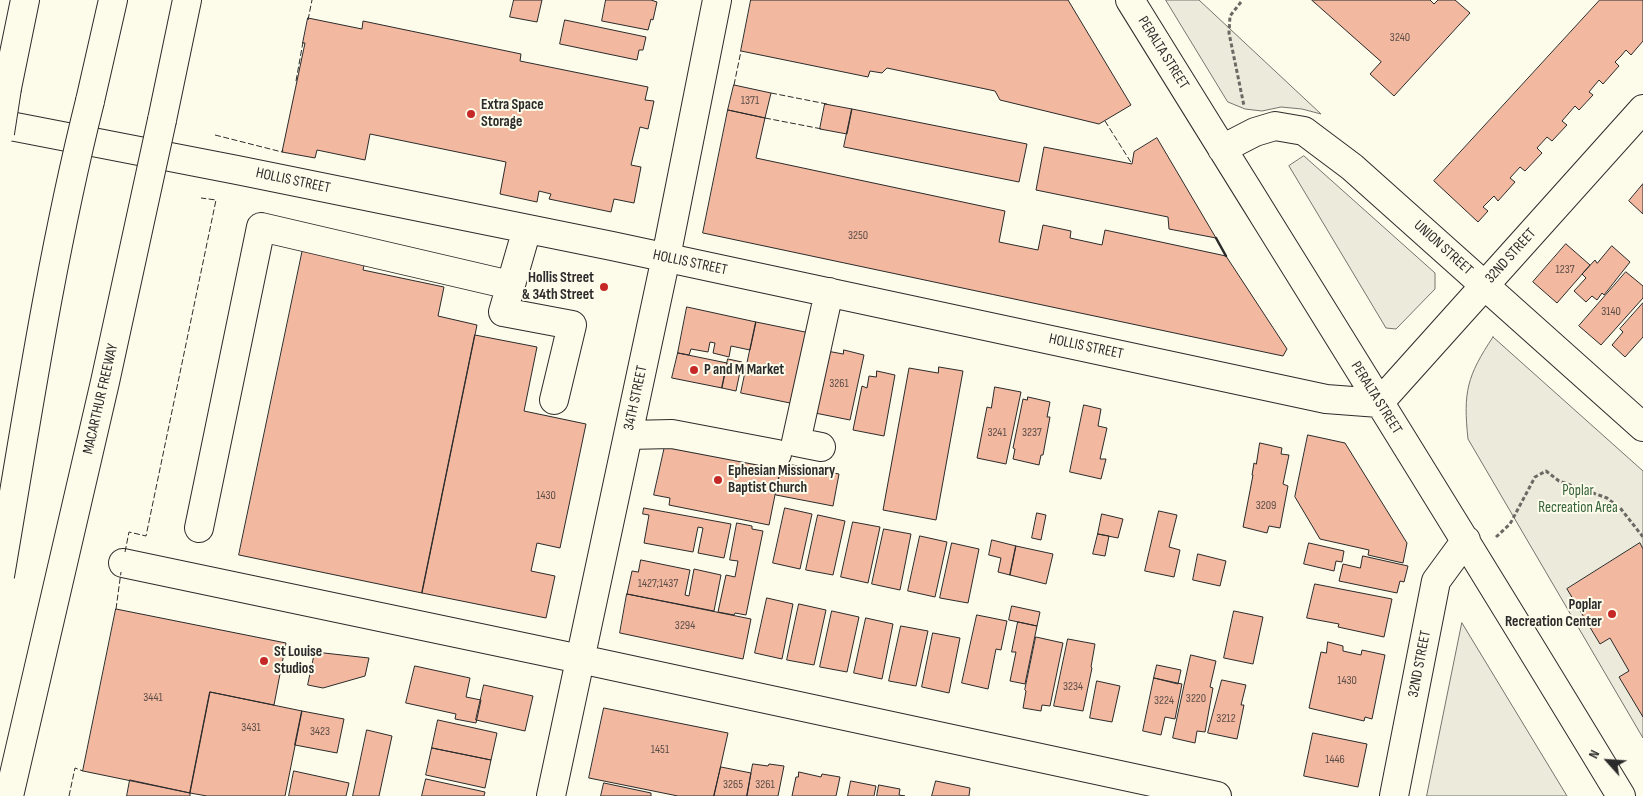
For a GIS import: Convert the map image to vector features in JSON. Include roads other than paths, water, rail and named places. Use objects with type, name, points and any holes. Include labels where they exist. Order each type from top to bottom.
[{"type":"main road","points":[[0,133],[25,0]]},
{"type":"main road","points":[[0,576],[42,322],[68,196],[113,0]]},
{"type":"main road","name":"MACARTHUR FREEWAY","points":[[9,796],[103,392],[188,0]]},
{"type":"main road","name":"34TH STREET","points":[[551,796],[666,258],[717,0]]},
{"type":"main road","name":"PERALTA STREET","points":[[1130,0],[1470,548],[1621,796]]},
{"type":"main road","name":"32ND STREET","points":[[1379,404],[1643,109]]},
{"type":"main road","name":"HOLLIS STREET","points":[[0,124],[527,229],[1326,399],[1379,404]]},
{"type":"main road","name":"UNION STREET","points":[[1222,149],[1255,132],[1275,126],[1304,130],[1352,167],[1643,427]]},
{"type":"main road","points":[[199,528],[261,227],[510,285]]},
{"type":"main road","points":[[527,229],[503,312],[572,325],[554,400]]},
{"type":"main road","points":[[821,448],[796,442],[829,292]]},
{"type":"main road","points":[[628,435],[672,434],[777,454]]},
{"type":"main road","name":"32ND STREET","points":[[1394,796],[1436,581],[1470,548]]},
{"type":"main road","points":[[123,563],[1217,796]]},
{"type":"place","name":"Extra Space Storage","points":[[471,114]]},
{"type":"place","name":"Hollis Street & 34th Street","points":[[604,287]]},
{"type":"place","name":"P and M Market","points":[[694,370]]},
{"type":"place","name":"Ephesian Missionary Baptist Church","points":[[718,480]]},
{"type":"place","name":"Poplar Recreation Center","points":[[1612,614]]},
{"type":"place","name":"St Louise Studios","points":[[264,661]]},
{"type":"park label","name":"Poplar Recreation Area","points":[[1578,500]]}]
